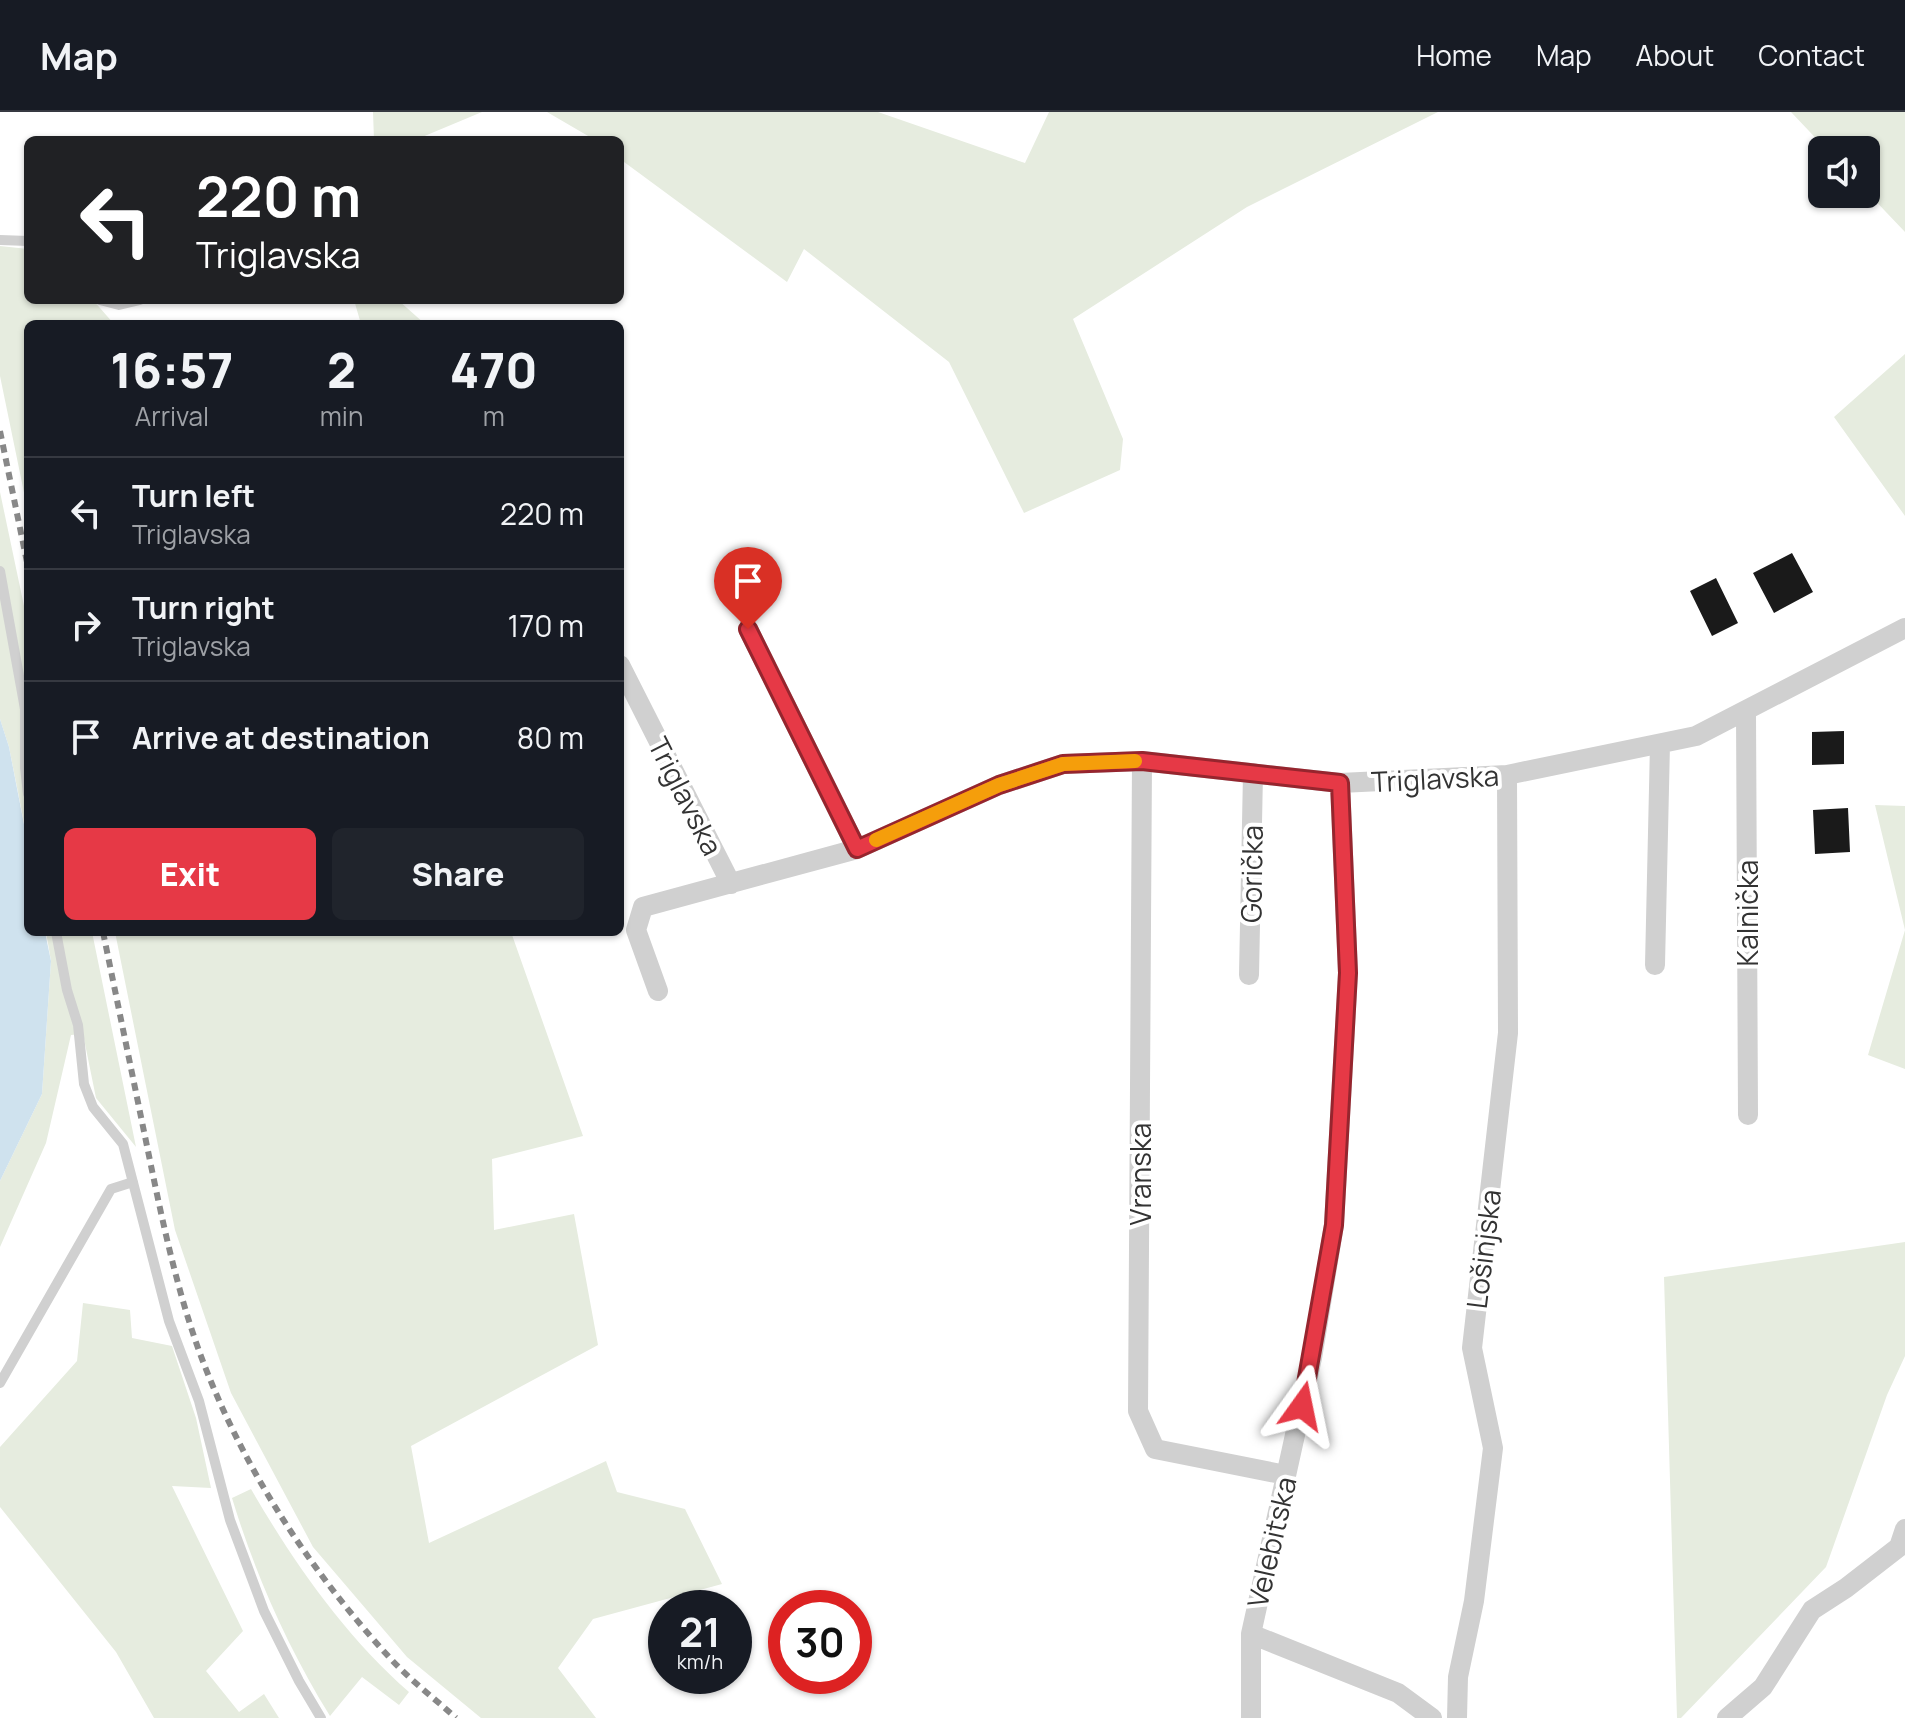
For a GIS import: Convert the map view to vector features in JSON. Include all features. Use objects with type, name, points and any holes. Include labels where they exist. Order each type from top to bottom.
[{"type":"street","name":"Triglavska","points":[[658,991],[636,930],[643,907],[857,849],[999,785],[1063,764],[1142,761],[1340,783],[1507,775],[1696,736],[1905,628]]},
{"type":"street","points":[[748,629],[857,849]]},
{"type":"street","name":"Triglavska","points":[[624,673],[731,884]]},
{"type":"street","name":"Kalnička","points":[[1746,712],[1748,1115]]},
{"type":"street","points":[[1655,965],[1660,744]]},
{"type":"street","name":"Vranska","points":[[1142,761],[1138,1411],[1155,1449],[1286,1475]]},
{"type":"street","name":"Gorička","points":[[1249,975],[1253,773]]},
{"type":"street","name":"Lošinjska","points":[[1457,1718],[1458,1677],[1474,1601],[1493,1448],[1472,1348],[1508,1033],[1507,775]]},
{"type":"street","name":"Velebitska","points":[[1251,1718],[1251,1634],[1312,1358],[1334,1225],[1348,973],[1340,783]]},
{"type":"street","points":[[1727,1718],[1763,1687],[1812,1610],[1899,1547],[1905,1529]]},
{"type":"street","name":"Velebitska","points":[[1251,1634],[1398,1693],[1432,1718]]},
{"type":"lane","points":[[0,240],[24,241]]},
{"type":"lane","points":[[0,571],[24,703]]},
{"type":"lane","points":[[57,936],[67,990],[78,1025],[84,1084],[93,1107],[123,1144],[169,1321],[199,1401],[230,1520],[264,1611],[321,1718]]},
{"type":"lane","points":[[0,1383],[111,1189],[133,1182]]},
{"type":"shaded area","points":[[373,112],[482,112],[425,136],[374,136]]},
{"type":"shaded area","points":[[547,112],[878,112],[1025,163],[1049,112],[1438,112],[1247,207],[1073,319],[1123,439],[1120,470],[1024,513],[949,362],[804,249],[787,282],[624,162],[624,136],[588,136]]},
{"type":"shaded area","points":[[1791,112],[1905,112],[1905,232],[1880,206],[1880,136],[1814,136]]},
{"type":"shaded area","points":[[0,246],[24,249],[24,304],[96,304],[110,320],[24,320],[24,493],[0,376]]},
{"type":"shaded area","points":[[355,304],[402,304],[420,320],[360,320]]},
{"type":"shaded area","points":[[1905,354],[1905,516],[1834,417]]},
{"type":"shaded area","points":[[0,492],[24,606],[24,823],[9,747],[0,719]]},
{"type":"shaded area","points":[[1875,805],[1905,806],[1905,930]]},
{"type":"shaded area","points":[[1905,930],[1905,1069],[1868,1055]]},
{"type":"shaded area","points":[[47,936],[93,936],[136,1147],[96,1098],[83,1034],[71,1035],[46,1143],[0,1247],[0,1181],[42,1094],[51,961]]},
{"type":"shaded area","points":[[116,936],[512,936],[583,1136],[492,1159],[494,1230],[574,1214],[598,1345],[411,1446],[429,1543],[606,1461],[617,1492],[685,1509],[722,1584],[700,1590],[648,1590],[648,1604],[593,1619],[558,1668],[596,1718],[481,1718],[407,1657],[313,1547],[231,1393],[175,1230]]},
{"type":"shaded area","points":[[1905,1242],[1905,1356],[1887,1395],[1826,1567],[1681,1718],[1677,1718],[1664,1277]]},
{"type":"shaded area","points":[[83,1303],[130,1310],[132,1338],[172,1346],[196,1418],[211,1488],[172,1486],[243,1631],[206,1671],[239,1712],[264,1694],[279,1718],[154,1718],[116,1652],[0,1507],[0,1447],[77,1361]]},
{"type":"shaded area","points":[[251,1489],[322,1597],[363,1647],[409,1692],[399,1705],[362,1677],[330,1716],[287,1637],[241,1526],[232,1498]]},
{"type":"water","points":[[0,719],[9,747],[24,824],[24,936],[46,936],[51,961],[42,1094],[0,1181]]},
{"type":"building","points":[[1792,553],[1813,592],[1774,613],[1753,573]]},
{"type":"building","points":[[1716,578],[1738,623],[1712,636],[1690,591]]},
{"type":"building","points":[[1844,731],[1844,764],[1812,765],[1812,732]]},
{"type":"building","points":[[1848,808],[1850,852],[1815,854],[1813,810]]},
{"type":"railway","points":[[0,431],[24,548]]},
{"type":"railway","points":[[104,936],[174,1269],[212,1384],[267,1494],[336,1595],[397,1665],[456,1718]]},
{"type":"slow traffic","points":[[876,840],[999,785],[1063,764],[1135,761]]},
{"type":"route","points":[[748,629],[857,849],[999,785],[1063,764],[1142,761],[1340,783],[1348,973],[1334,1225],[1302,1406]]}]
